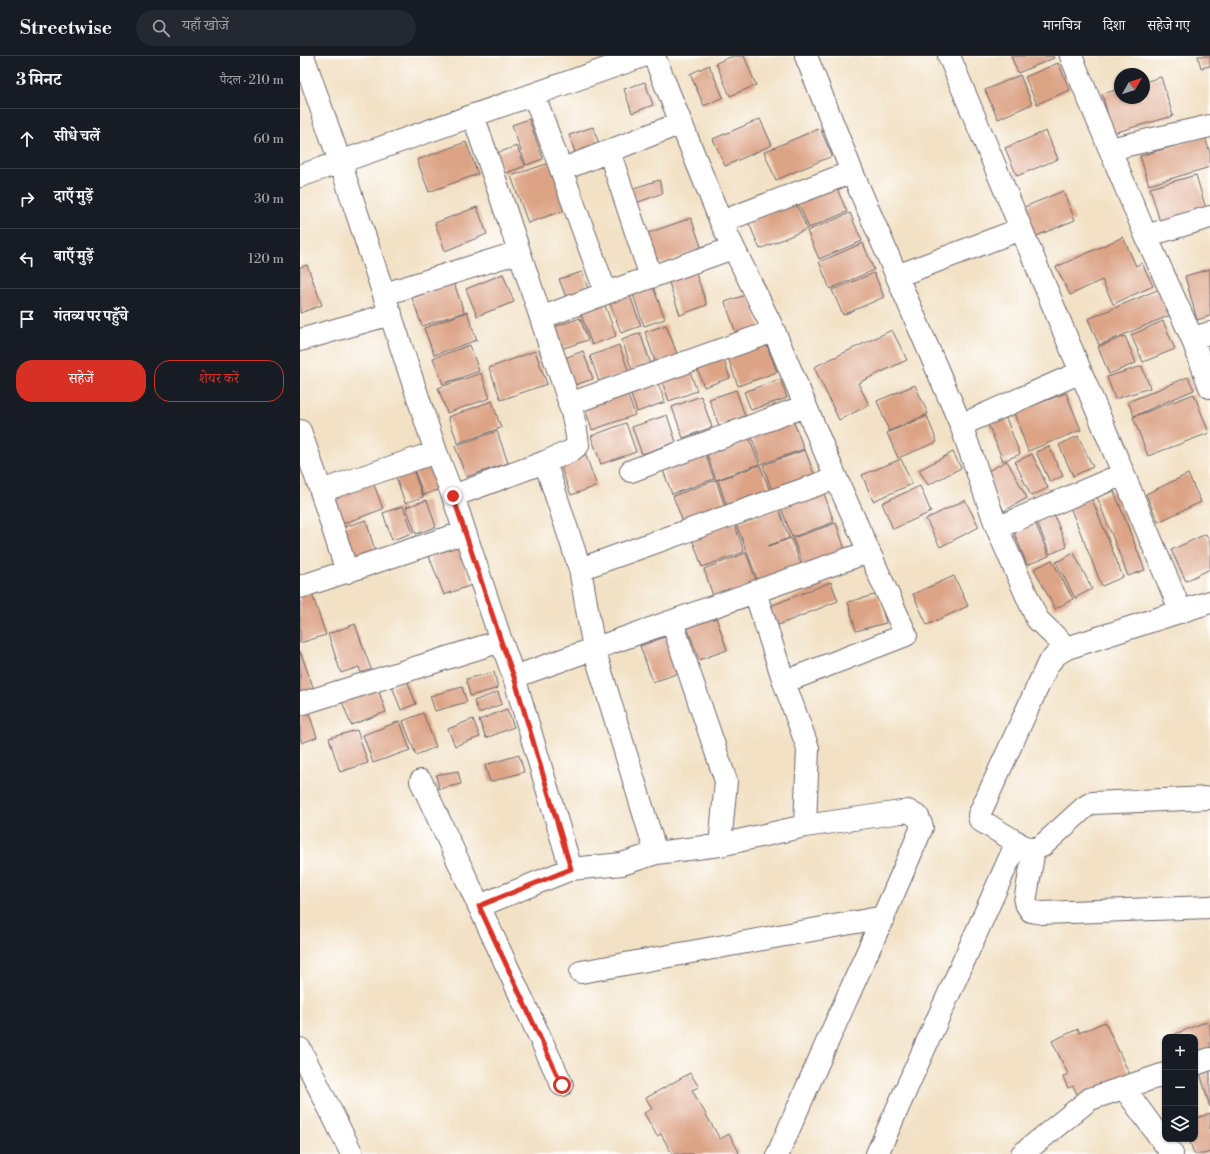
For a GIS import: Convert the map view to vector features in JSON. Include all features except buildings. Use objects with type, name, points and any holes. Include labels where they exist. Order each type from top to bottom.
[{"type":"street","points":[[304,56],[388,304],[436,452],[453,496],[514,677],[571,869]]},
{"type":"street","points":[[300,176],[643,56]]},
{"type":"street","points":[[654,56],[721,222],[774,331],[868,552],[906,635],[784,682]]},
{"type":"street","points":[[806,56],[852,172],[961,425],[997,528],[1037,620],[1067,648]]},
{"type":"street","points":[[949,56],[1180,612]]},
{"type":"street","points":[[1070,56],[1146,236],[1201,335],[1210,387]]},
{"type":"street","points":[[534,95],[606,293]]},
{"type":"street","points":[[453,496],[546,462],[571,451],[578,445],[569,404],[473,115]]},
{"type":"street","points":[[561,170],[681,123]]},
{"type":"street","points":[[1110,149],[1210,126]]},
{"type":"street","points":[[609,151],[651,277]]},
{"type":"street","points":[[721,222],[852,172]]},
{"type":"street","points":[[1146,236],[1210,217]]},
{"type":"street","points":[[897,276],[1021,229]]},
{"type":"street","points":[[541,318],[606,293],[733,248]]},
{"type":"street","points":[[300,340],[519,252]]},
{"type":"street","points":[[569,404],[774,331]]},
{"type":"street","points":[[961,425],[1081,372]]},
{"type":"street","points":[[631,471],[805,406]]},
{"type":"street","points":[[300,431],[347,572]]},
{"type":"street","points":[[321,491],[436,452]]},
{"type":"street","points":[[546,462],[580,569],[594,649],[656,853]]},
{"type":"street","points":[[997,528],[1123,474]]},
{"type":"street","points":[[580,569],[836,478]]},
{"type":"street","points":[[300,587],[465,532]]},
{"type":"street","points":[[514,677],[868,552]]},
{"type":"street","points":[[755,592],[784,682],[808,748],[805,826]]},
{"type":"street","points":[[1210,602],[1067,648],[1057,654],[1048,664],[979,815],[980,820],[1025,846],[1042,846],[1085,807],[1092,803],[1210,798]]},
{"type":"street","points":[[672,622],[726,781],[720,845]]},
{"type":"street","points":[[300,704],[501,641]]},
{"type":"street","points":[[421,781],[562,1085]]},
{"type":"street","points":[[479,906],[571,869],[622,864],[656,853],[720,845],[805,826],[908,811],[918,817],[922,827],[884,918],[813,1072],[778,1154]]},
{"type":"street","points":[[1025,846],[1025,902],[1031,911],[1042,913],[1210,907]]},
{"type":"street","points":[[877,1154],[1025,846]]},
{"type":"street","points":[[581,972],[884,918]]},
{"type":"street","points":[[300,1050],[352,1154]]},
{"type":"street","points":[[1198,1063],[1210,1059]]},
{"type":"street","points":[[1022,1154],[1090,1099],[1162,1075]]},
{"type":"street","points":[[1124,1088],[1172,1154]]},
{"type":"route","points":[[453,496],[514,677],[571,869],[479,906],[562,1085]]}]
